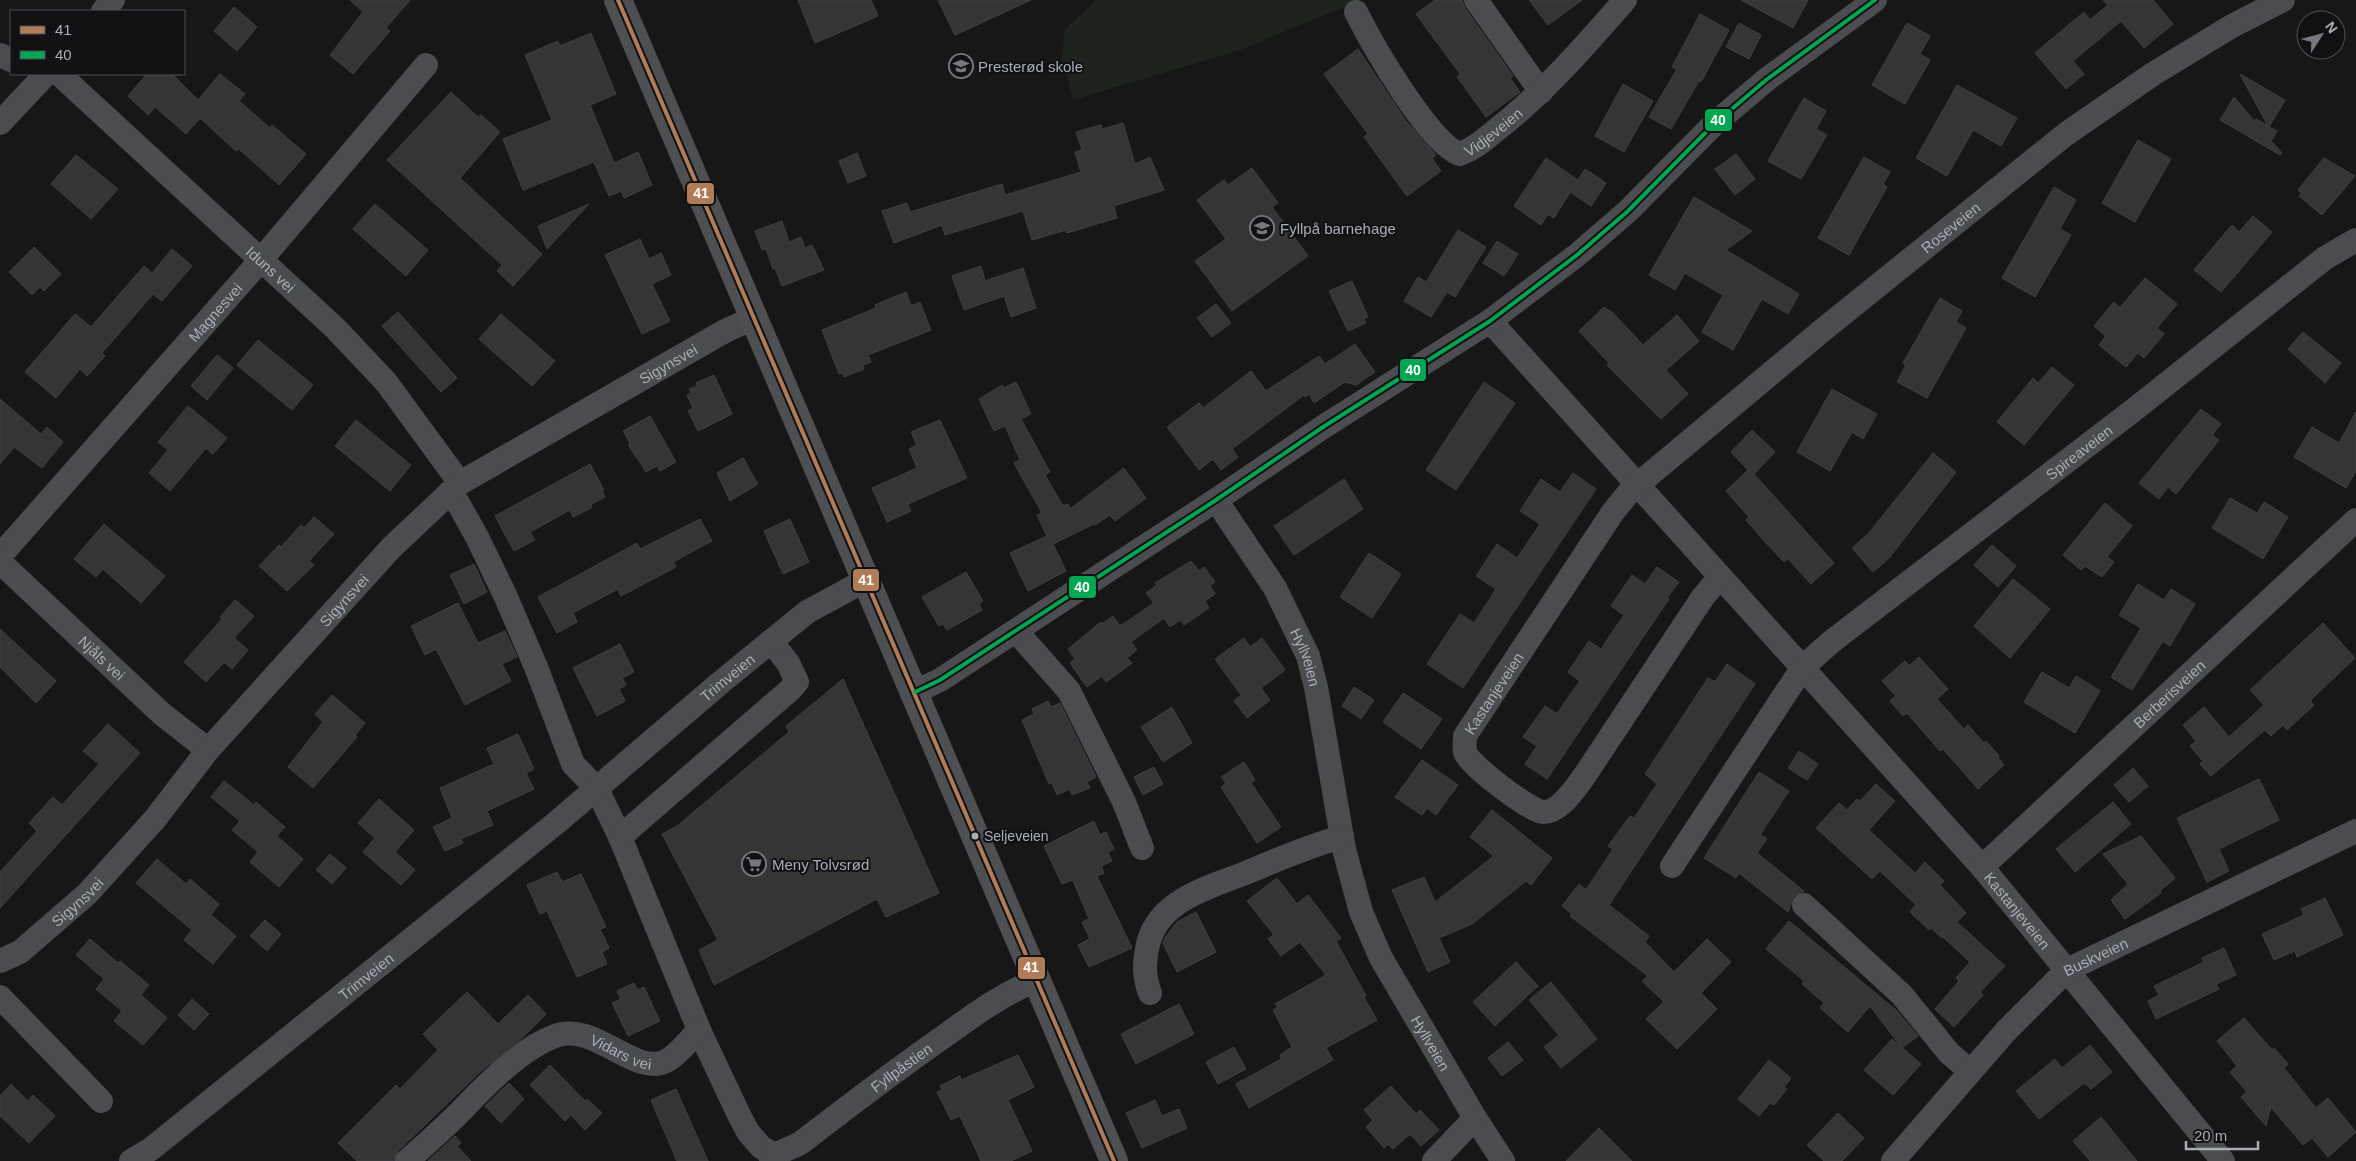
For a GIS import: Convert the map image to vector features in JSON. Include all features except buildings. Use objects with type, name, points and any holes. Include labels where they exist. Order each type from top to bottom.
[{"type":"main road","points":[[618,0],[1114,1161]]},
{"type":"street","points":[[104,10],[113,0]]},
{"type":"street","points":[[1476,0],[1541,92]]},
{"type":"street","name":"Vidjeveien","points":[[1356,12],[1372,43],[1421,117],[1444,145],[1460,154],[1471,151],[1541,92],[1626,0]]},
{"type":"street","points":[[915,692],[940,680],[1016,631],[1216,500],[1323,427],[1490,321],[1577,255],[1628,211],[1714,124],[1766,80],[1875,0]]},
{"type":"street","name":"Roseveien","points":[[1638,485],[1824,329],[2066,134],[2153,74],[2232,26],[2283,0]]},
{"type":"street","name":"Magnesvei","points":[[0,556],[260,261],[426,65]]},
{"type":"street","name":"Iduns vei","points":[[60,75],[335,328],[386,382],[455,488]]},
{"type":"street","points":[[0,123],[37,77]]},
{"type":"street","name":"Spireaveien","points":[[1803,667],[1830,642],[2135,409],[2325,258],[2356,240]]},
{"type":"street","name":"Sigynsvei","points":[[0,961],[20,952],[87,894],[156,819],[208,750],[391,548],[455,488],[725,331],[754,318]]},
{"type":"street","name":"Kastanjeveien","points":[[1490,321],[1982,867],[2223,1161]]},
{"type":"street","name":"Kastanjeveien","points":[[1638,485],[1613,512],[1466,736],[1465,752],[1469,760],[1488,778],[1532,808],[1542,812],[1554,809],[1573,791],[1697,605],[1720,577]]},
{"type":"street","points":[[455,488],[458,504],[477,537],[505,595],[536,667],[573,764],[597,789],[620,837],[700,1030],[748,1132],[772,1158]]},
{"type":"street","name":"Hyllveien","points":[[1216,500],[1275,588],[1308,656],[1316,687],[1342,837],[1362,912],[1381,958],[1475,1118],[1504,1161]]},
{"type":"street","name":"Berberisveien","points":[[1982,867],[2356,520]]},
{"type":"street","name":"Njåls vei","points":[[0,562],[162,714],[208,750]]},
{"type":"street","name":"Trimveien","points":[[131,1161],[151,1148],[597,789],[807,612],[866,580]]},
{"type":"street","points":[[1016,631],[1069,691],[1124,802],[1142,848]]},
{"type":"street","points":[[620,837],[797,682],[788,663],[771,641]]},
{"type":"street","points":[[1672,866],[1803,667]]},
{"type":"street","points":[[1150,994],[1144,976],[1149,935],[1171,907],[1181,900],[1216,885],[1314,845],[1342,837]]},
{"type":"street","name":"Buskveien","points":[[1893,1161],[1970,1071],[2067,970],[2353,839]]},
{"type":"street","points":[[1804,905],[1902,995],[1949,1053],[1970,1071]]},
{"type":"street","name":"Fyllpåstien","points":[[772,1158],[799,1144],[892,1073],[992,1002],[1017,988],[1037,980]]},
{"type":"street","points":[[0,997],[100,1101]]},
{"type":"street","name":"Vidars vei","points":[[407,1161],[459,1113],[493,1077],[544,1041],[556,1035],[576,1032],[638,1061],[657,1064],[672,1057],[700,1030]]},
{"type":"street","points":[[1434,1161],[1475,1118]]},
{"type":"shaded area","points":[[1096,0],[1361,0],[1240,50],[1073,100],[1062,57],[1065,29]]},
{"type":"transit line","name":"41","points":[[618,0],[1114,1161]]},
{"type":"transit line","name":"40","points":[[915,692],[940,680],[1216,500],[1323,427],[1490,321],[1577,255],[1628,211],[1714,124],[1766,80],[1875,0]]},
{"type":"place","name":"Presterød skole","points":[[961,66]]},
{"type":"place","name":"Fyllpå barnehage","points":[[1262,228]]},
{"type":"place","name":"Seljeveien","points":[[975,836]]},
{"type":"place","name":"Meny Tolvsrød","points":[[754,864]]}]
